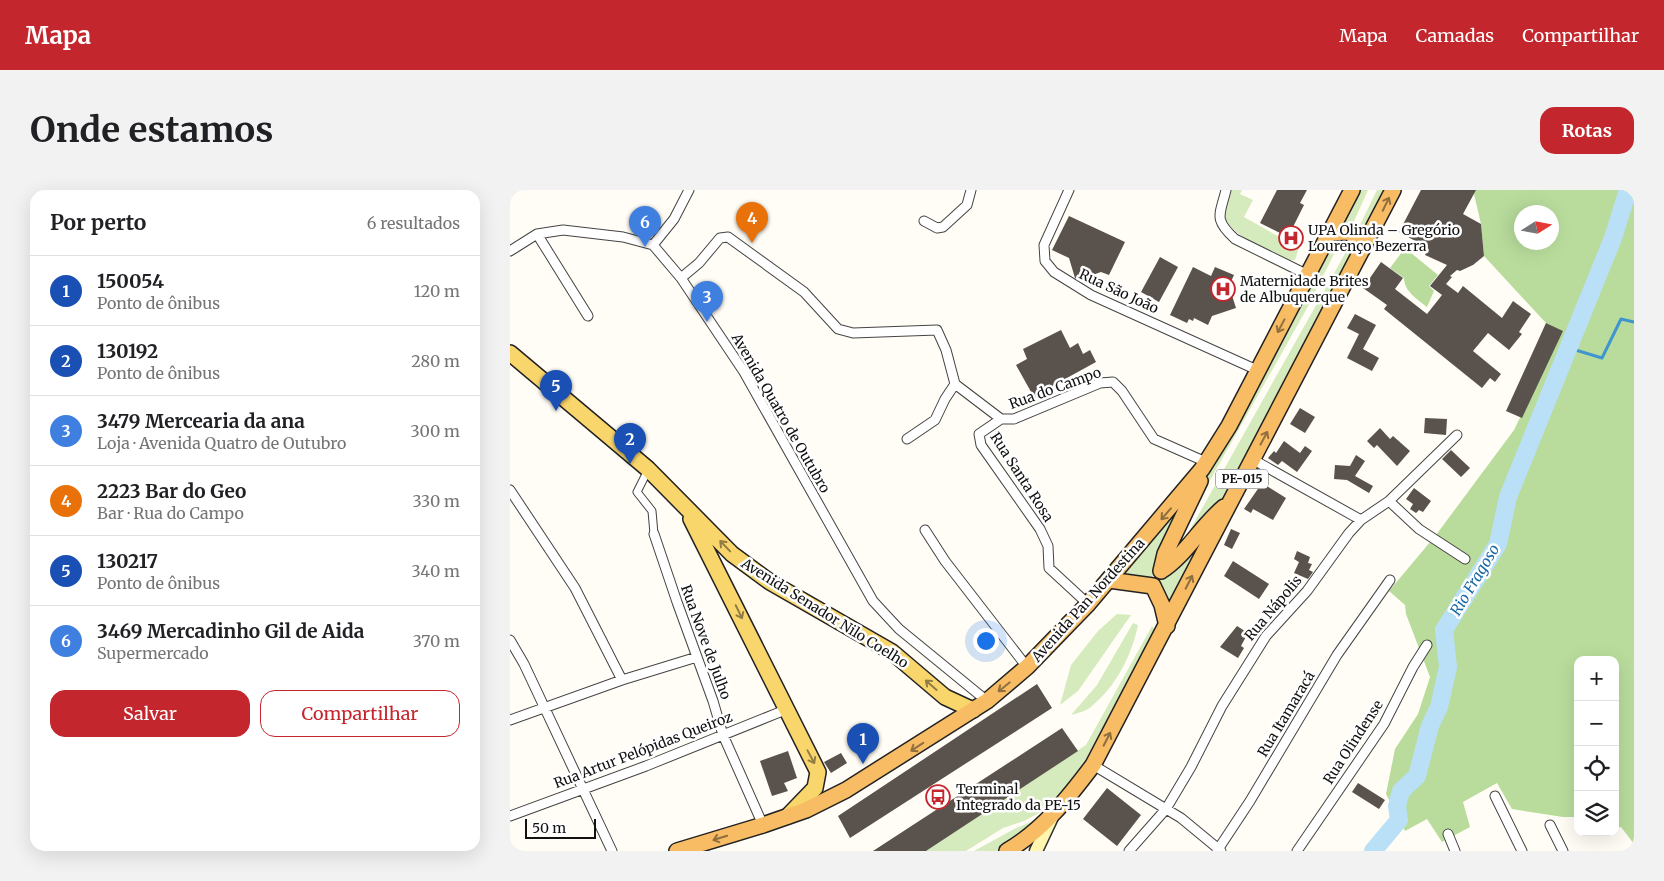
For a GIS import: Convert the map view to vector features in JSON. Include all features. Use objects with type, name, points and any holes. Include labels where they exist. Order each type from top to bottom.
[{"type":"highway","name":"Avenida Pan Nordestina","points":[[677,851],[788,816],[846,790],[987,701],[1027,667],[1088,604],[1204,466],[1229,426],[1352,190]]},
{"type":"highway","name":"PE-015","points":[[1007,851],[1031,835],[1055,812],[1093,765],[1393,190]]},
{"type":"highway","points":[[1330,233],[1346,232],[1352,234],[1357,238],[1362,250]]},
{"type":"highway","points":[[1204,466],[1198,487],[1169,545],[1161,571],[1176,560],[1209,521],[1230,502]]},
{"type":"highway","points":[[1109,580],[1153,586],[1159,596],[1167,626]]},
{"type":"main road","name":"Avenida Senador Nilo Coelho","points":[[510,353],[648,469],[732,554],[760,575],[892,652],[945,697],[973,710]]},
{"type":"main road","name":"Avenida Senador Nilo Coelho","points":[[685,506],[741,614],[785,710],[815,765],[818,781],[815,788],[788,816]]},
{"type":"main road","points":[[1036,851],[1055,812]]},
{"type":"street","points":[[510,251],[537,234],[563,230],[623,237],[653,245],[674,219],[689,190]]},
{"type":"street","points":[[924,221],[937,228],[943,227],[967,205],[971,190]]},
{"type":"street","name":"Rua São João","points":[[1068,190],[1044,245],[1045,261],[1054,272],[1091,295],[1257,370]]},
{"type":"street","points":[[1226,190],[1218,214],[1220,222],[1226,231],[1235,239],[1308,275]]},
{"type":"street","points":[[537,234],[588,316]]},
{"type":"street","points":[[681,278],[700,263],[720,238],[728,237],[804,292],[838,329],[853,333],[937,330],[946,350],[955,384],[935,420],[907,439]]},
{"type":"street","name":"Avenida Quatro de Outubro","points":[[653,245],[681,278],[744,372],[873,601],[899,629],[987,701]]},
{"type":"street","name":"Rua do Campo","points":[[955,384],[1002,419],[1014,419],[1100,383],[1113,382],[1122,390],[1154,439],[1204,466]]},
{"type":"street","name":"Rua Santa Rosa","points":[[1002,419],[979,434],[981,446],[1040,528],[1048,546],[1050,568],[1088,604]]},
{"type":"street","name":"Rua Nápolis","points":[[1129,851],[1166,809],[1257,648],[1307,591],[1349,533],[1361,520],[1388,501],[1457,435]]},
{"type":"street","points":[[1252,459],[1361,520]]},
{"type":"street","name":"Rua Nove de Julho","points":[[648,469],[637,492],[652,511],[654,534],[714,701],[723,736],[763,825]]},
{"type":"street","points":[[510,490],[575,588],[622,680]]},
{"type":"street","points":[[1388,501],[1419,529],[1465,559]]},
{"type":"street","points":[[925,530],[945,561],[1027,667]]},
{"type":"street","name":"Rua Itamaracá","points":[[1219,850],[1337,655],[1390,580]]},
{"type":"street","points":[[510,640],[545,708],[612,851]]},
{"type":"street","name":"Rua Olindense","points":[[1297,851],[1384,724],[1413,667],[1427,645]]},
{"type":"street","points":[[510,720],[622,680],[698,657]]},
{"type":"street","name":"Rua Artur Pelópidas Queiroz","points":[[510,816],[723,736],[785,710]]},
{"type":"street","points":[[1093,765],[1166,809],[1219,850]]},
{"type":"street","points":[[1495,796],[1522,851]]},
{"type":"street","points":[[1550,825],[1563,851]]},
{"type":"street","points":[[1448,834],[1455,851]]},
{"type":"green space","points":[[1231,190],[1242,190],[1240,194],[1253,200],[1244,217],[1299,248],[1295,260],[1288,260],[1260,247],[1235,231],[1223,215]]},
{"type":"green space","points":[[1354,190],[1368,190],[1351,228],[1338,223]]},
{"type":"green space","points":[[1377,190],[1389,190],[1363,242],[1356,233]]},
{"type":"green space","points":[[1473,190],[1634,190],[1634,844],[1621,827],[1619,827],[1619,656],[1574,656],[1574,817],[1512,809],[1497,783],[1463,802],[1470,827],[1442,842],[1427,819],[1405,831],[1386,794],[1395,749],[1418,714],[1430,677],[1406,614],[1405,605],[1389,591],[1436,535],[1514,430],[1562,331],[1546,323],[1484,256],[1481,224]]},
{"type":"green space","points":[[1342,238],[1306,310],[1195,507],[1206,469],[1332,241]]},
{"type":"green space","points":[[1351,243],[1355,249],[1227,494],[1177,553]]},
{"type":"green space","points":[[1405,248],[1438,275],[1429,286],[1434,291],[1427,307],[1409,291],[1404,278],[1390,268]]},
{"type":"green space","points":[[1190,492],[1150,580],[1113,576]]},
{"type":"green space","points":[[1213,520],[1168,618],[1157,585],[1163,572]]},
{"type":"green space","points":[[1117,614],[1131,615],[1078,691],[1060,705],[1071,665],[1098,631]]},
{"type":"green space","points":[[1133,623],[1138,625],[1132,648],[1116,679],[1101,698],[1090,708],[1071,715],[1097,685]]},
{"type":"green space","points":[[1152,626],[1155,630],[1085,760],[1073,779],[1041,812],[1024,821],[1003,828],[966,851],[926,851],[1086,745]]},
{"type":"green space","points":[[1051,814],[1005,851],[974,851],[1016,828]]},
{"type":"building","points":[[1277,190],[1307,190],[1300,203],[1304,205],[1288,237],[1260,223]]},
{"type":"building","points":[[1421,190],[1476,190],[1463,214],[1481,224],[1484,256],[1473,265],[1460,271],[1457,270],[1450,276],[1452,277],[1446,284],[1458,293],[1463,286],[1502,318],[1513,301],[1531,314],[1519,332],[1522,334],[1509,350],[1488,333],[1473,351],[1501,374],[1495,382],[1490,378],[1482,388],[1384,309],[1387,305],[1363,288],[1381,262],[1403,278],[1395,289],[1427,314],[1442,295],[1430,286],[1447,265],[1425,255],[1428,248],[1399,232]]},
{"type":"building","points":[[1069,216],[1125,242],[1109,275],[1101,272],[1078,280],[1075,278],[1069,258],[1052,250]]},
{"type":"building","points":[[1160,257],[1178,267],[1159,302],[1141,292]]},
{"type":"building","points":[[1193,267],[1211,276],[1215,267],[1234,275],[1229,286],[1236,308],[1212,316],[1208,325],[1194,318],[1193,321],[1189,319],[1187,323],[1170,315]]},
{"type":"building","points":[[1355,314],[1376,325],[1363,349],[1379,358],[1372,371],[1347,358],[1359,334],[1347,328]]},
{"type":"building","points":[[1546,323],[1563,331],[1522,418],[1506,411]]},
{"type":"building","points":[[1061,330],[1070,348],[1078,343],[1083,354],[1090,350],[1096,362],[1045,390],[1046,393],[1035,399],[1016,365],[1027,359],[1023,349]]},
{"type":"building","points":[[1300,408],[1315,417],[1305,433],[1290,424]]},
{"type":"building","points":[[1425,418],[1447,419],[1446,435],[1424,433]]},
{"type":"building","points":[[1380,428],[1390,439],[1393,436],[1410,451],[1397,466],[1377,445],[1374,448],[1367,441]]},
{"type":"building","points":[[1284,441],[1300,453],[1305,446],[1312,451],[1297,472],[1282,461],[1278,465],[1268,458],[1274,451],[1276,453]]},
{"type":"building","points":[[1451,450],[1470,468],[1461,477],[1442,459]]},
{"type":"building","points":[[1356,455],[1365,461],[1355,476],[1373,486],[1369,493],[1347,480],[1334,479],[1335,465],[1350,466]]},
{"type":"building","points":[[1262,483],[1286,498],[1273,520],[1253,509],[1251,513],[1244,509]]},
{"type":"building","points":[[1414,488],[1431,501],[1423,512],[1419,510],[1416,513],[1410,509],[1413,504],[1406,499]]},
{"type":"building","points":[[1231,529],[1240,533],[1232,549],[1224,545]]},
{"type":"building","points":[[1297,551],[1310,557],[1308,563],[1312,564],[1309,570],[1313,572],[1308,579],[1294,573],[1299,562],[1294,559]]},
{"type":"building","points":[[1233,561],[1269,584],[1259,599],[1224,576]]},
{"type":"building","points":[[1237,626],[1248,633],[1241,646],[1244,648],[1238,658],[1220,647]]},
{"type":"building","points":[[1037,684],[1052,708],[850,838],[838,816]]},
{"type":"building","points":[[1062,728],[1078,751],[926,851],[873,851]]},
{"type":"building","points":[[788,751],[797,778],[784,783],[788,791],[772,796],[760,761]]},
{"type":"building","points":[[841,753],[847,763],[831,773],[824,762]]},
{"type":"building","points":[[1358,783],[1385,800],[1379,809],[1352,792]]},
{"type":"building","points":[[1107,788],[1141,815],[1117,846],[1083,819]]},
{"type":"waterway","name":"Rio Fragoso","points":[[1373,851],[1399,820],[1397,806],[1401,791],[1417,776],[1430,726],[1439,707],[1448,667],[1444,630],[1498,544],[1508,497],[1613,238],[1628,190]]},
{"type":"waterway","points":[[1569,348],[1602,358],[1621,319],[1634,322]]},
{"type":"place","name":"UPA Olinda – Gregório Lourenço Bezerra","points":[[1291,238]]},
{"type":"place","name":"2223 Bar do Geo","points":[[752,243]]},
{"type":"place","name":"3469 Mercadinho Gil de Aida","points":[[645,247]]},
{"type":"place","name":"Maternidade Brites de Albuquerque","points":[[1223,289]]},
{"type":"place","name":"3479 Mercearia da ana","points":[[707,322]]},
{"type":"place","name":"130217","points":[[556,411]]},
{"type":"place","name":"130192","points":[[630,464]]},
{"type":"place","name":"150054","points":[[863,764]]},
{"type":"place","name":"Terminal Integrado da PE-15","points":[[938,797]]}]
